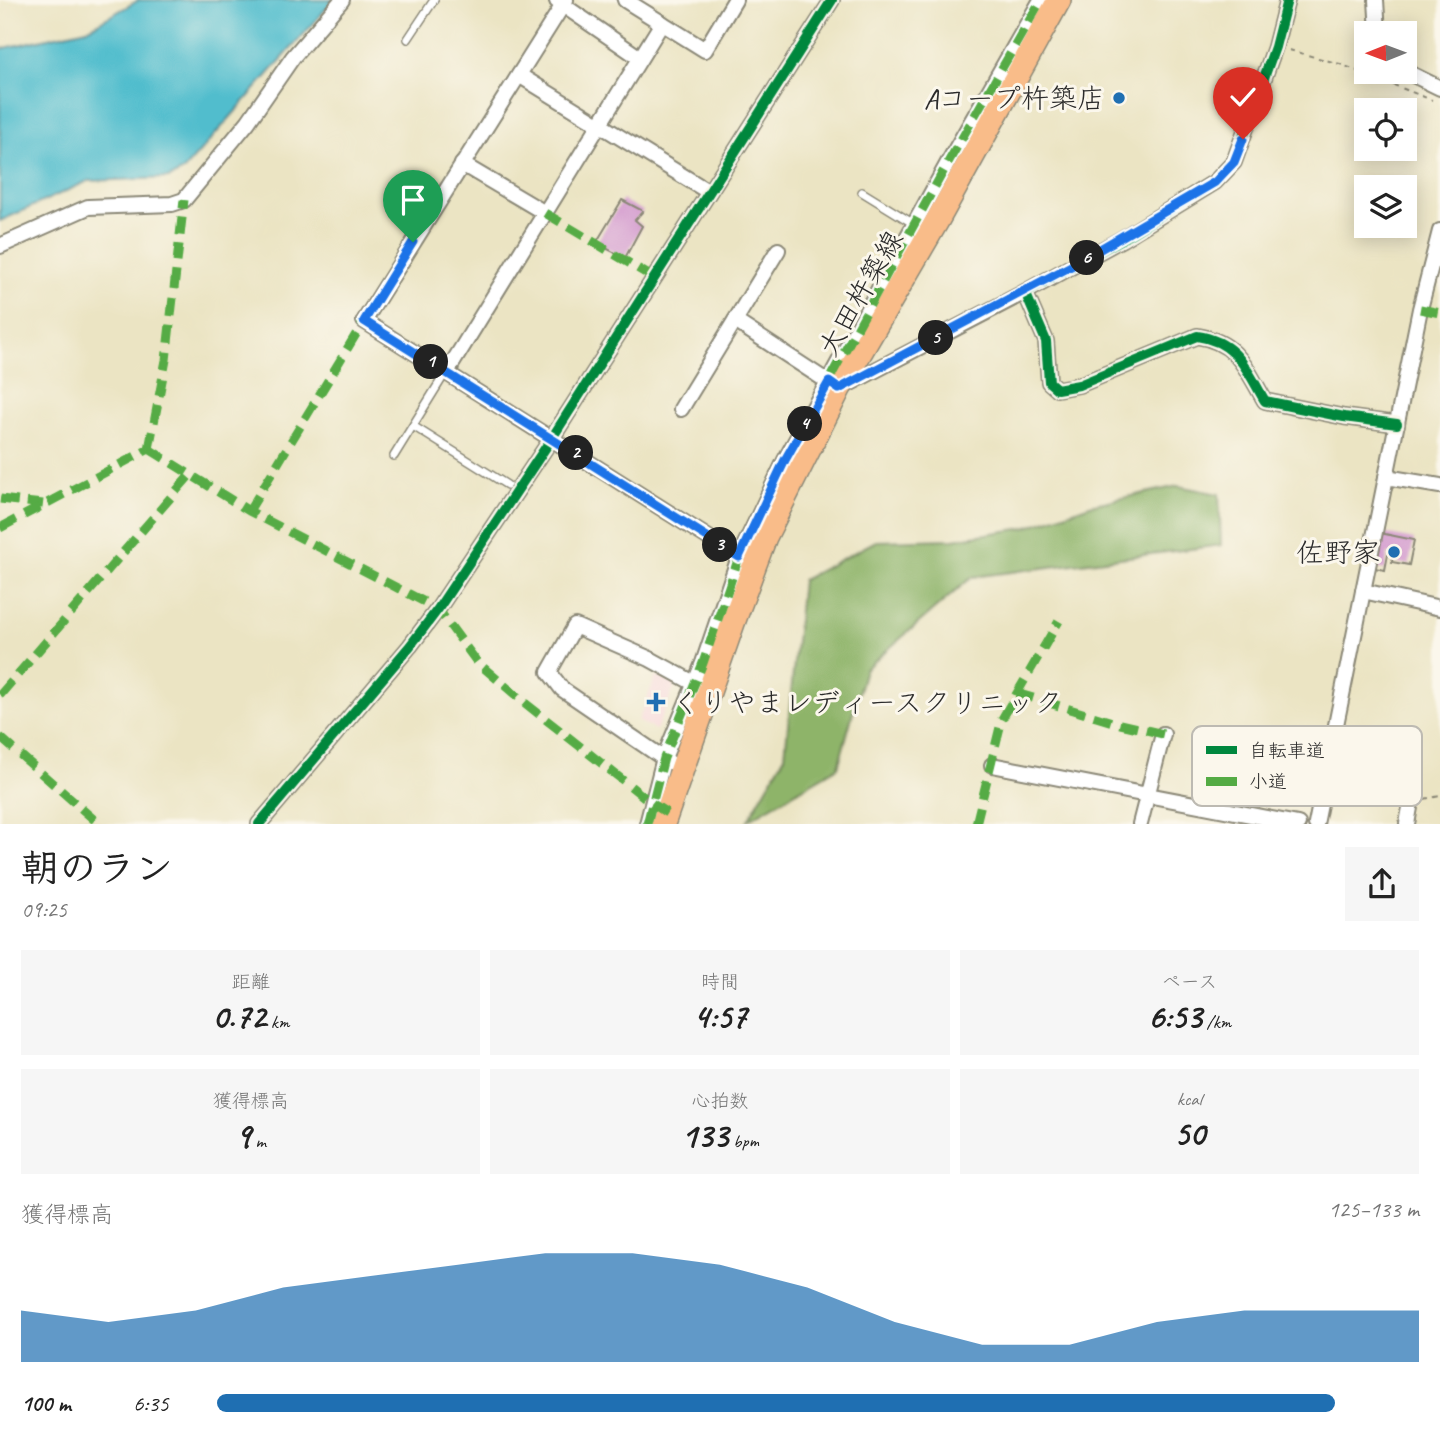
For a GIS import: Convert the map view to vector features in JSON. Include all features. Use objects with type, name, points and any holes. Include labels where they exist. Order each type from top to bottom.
[{"type":"main road","name":"大田杵築線","points":[[663,824],[673,764],[747,562],[765,537],[834,385],[921,229],[1059,0]]},
{"type":"street","points":[[0,246],[88,207],[172,204],[184,200],[248,122],[293,57],[342,0]]},
{"type":"street","points":[[625,0],[705,50],[735,0]]},
{"type":"street","points":[[259,824],[410,646],[438,609],[552,438],[832,0]]},
{"type":"street","points":[[921,229],[1041,0]]},
{"type":"street","points":[[735,321],[834,385],[1025,292],[1122,239],[1215,182],[1234,162],[1275,47],[1287,0]]},
{"type":"street","points":[[1376,0],[1377,21]]},
{"type":"street","points":[[640,58],[562,1],[519,75],[364,321],[747,562]]},
{"type":"street","points":[[447,372],[662,23]]},
{"type":"street","points":[[519,75],[709,192]]},
{"type":"street","points":[[1418,77],[1440,88]]},
{"type":"street","points":[[462,164],[545,213]]},
{"type":"street","points":[[1336,726],[1420,309],[1440,231]]},
{"type":"street","points":[[681,409],[778,250]]},
{"type":"street","points":[[1025,292],[1046,341],[1049,382],[1057,389],[1079,385],[1197,336],[1208,337],[1231,348],[1265,401],[1397,424]]},
{"type":"street","points":[[1386,477],[1440,486]]},
{"type":"street","points":[[1363,591],[1440,608]]},
{"type":"street","points":[[647,824],[673,764],[562,690],[549,671],[575,626],[650,659],[702,688]]},
{"type":"street","points":[[1140,824],[1163,734]]},
{"type":"street","points":[[992,765],[1192,804]]},
{"type":"street","points":[[1200,806],[1298,824]]},
{"type":"street","points":[[1316,824],[1320,806]]},
{"type":"street","points":[[1407,824],[1409,806]]},
{"type":"lane","points":[[408,40],[434,0]]},
{"type":"lane","points":[[862,192],[921,229]]},
{"type":"lane","points":[[394,456],[447,372]]},
{"type":"lane","points":[[413,426],[507,485]]},
{"type":"path","points":[[1275,47],[1340,64],[1440,102]]},
{"type":"path","points":[[1422,800],[1440,796]]},
{"type":"shaded area","points":[[656,676],[676,684],[656,730],[638,721]]},
{"type":"green space","points":[[1178,486],[1219,494],[1221,545],[972,577],[865,669],[838,767],[748,820],[785,756],[802,580],[876,541],[954,539],[1025,528],[1090,505]]},
{"type":"water","points":[[139,0],[334,0],[182,172],[169,178],[88,181],[0,221],[0,49],[87,29]]},
{"type":"building","points":[[622,200],[643,211],[635,220],[642,226],[625,258],[596,243]]},
{"type":"building","name":"佐野家","points":[[1380,533],[1414,540],[1409,565],[1392,562],[1393,555],[1388,554],[1385,570],[1375,568]]},
{"type":"marked path","points":[[647,824],[664,758],[703,663],[739,557],[785,460],[950,159],[1041,0]]},
{"type":"marked path","points":[[149,449],[166,360],[184,200]]},
{"type":"marked path","points":[[545,213],[654,278]]},
{"type":"marked path","points":[[1420,309],[1440,313]]},
{"type":"marked path","points":[[249,511],[364,321]]},
{"type":"marked path","points":[[149,449],[249,511],[438,609],[477,662],[525,703],[667,813]]},
{"type":"marked path","points":[[0,528],[149,449]]},
{"type":"marked path","points":[[0,695],[190,475]]},
{"type":"marked path","points":[[0,499],[43,504]]},
{"type":"marked path","points":[[976,824],[1002,719],[1059,621]]},
{"type":"marked path","points":[[1016,693],[1163,734]]},
{"type":"marked path","points":[[0,737],[99,824]]},
{"type":"cycle path","points":[[259,824],[410,646],[438,609],[552,438],[832,0]]},
{"type":"cycle path","points":[[1287,0],[1275,47],[1234,162],[1215,182],[1122,239],[1025,292],[1046,341],[1049,382],[1057,389],[1079,385],[1197,336],[1211,339],[1232,351],[1246,368],[1265,401],[1344,417],[1397,424]]},
{"type":"place","name":"Aコープ杵築店","points":[[1119,98]]},
{"type":"place","name":"佐野家","points":[[1394,552]]},
{"type":"place","name":"くりやまレディースクリニック","points":[[656,702]]},
{"type":"route","points":[[413,242],[364,321],[739,557],[785,460],[829,382],[839,389],[1122,239],[1215,182],[1234,162],[1243,139]]}]
